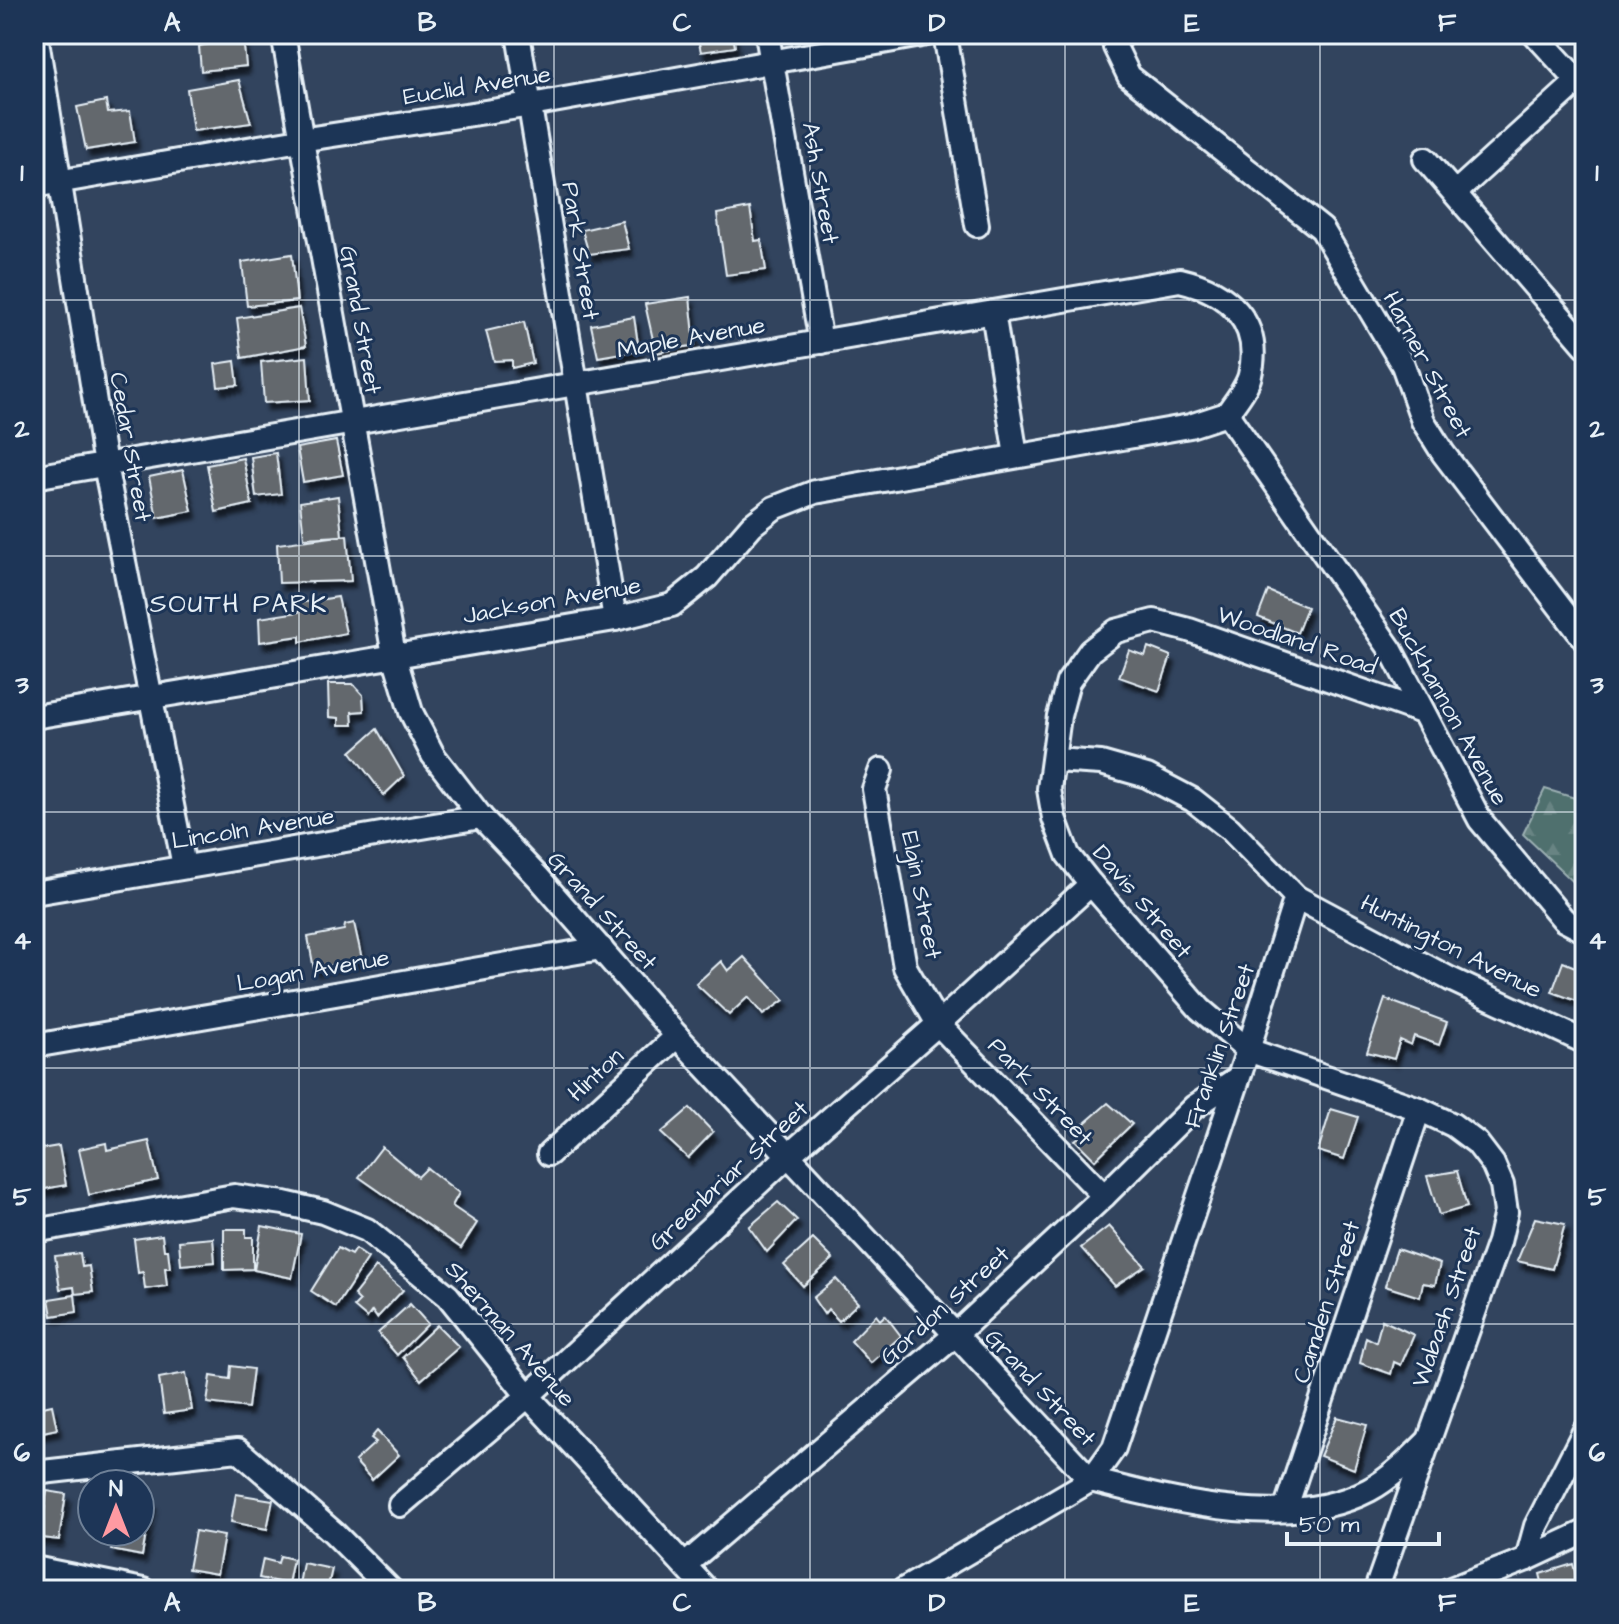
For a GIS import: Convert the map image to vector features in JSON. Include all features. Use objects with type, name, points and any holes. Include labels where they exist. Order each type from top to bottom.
[{"type":"street","name":"Cedar Street","points":[[36,34],[105,465],[184,866]]},
{"type":"street","name":"Grand Street","points":[[283,34],[394,655],[411,712],[433,755],[481,817],[677,1036],[1091,1480],[903,1590]]},
{"type":"street","name":"Park Street","points":[[518,34],[615,619]]},
{"type":"street","name":"Ash Street","points":[[767,34],[821,342]]},
{"type":"street","name":"Euclid Avenue","points":[[34,186],[300,140],[531,105],[927,34]]},
{"type":"street","points":[[945,34],[977,225]]},
{"type":"street","name":"Harner Street","points":[[1113,34],[1115,47],[1129,76],[1322,229],[1403,365],[1423,421],[1443,453],[1585,640]]},
{"type":"street","points":[[1455,193],[1581,85],[1535,34]]},
{"type":"street","points":[[1425,159],[1585,345]]},
{"type":"street","name":"Maple Avenue","points":[[34,477],[1180,280],[1203,286],[1226,298],[1247,325],[1251,349],[1250,377],[1227,414]]},
{"type":"street","points":[[993,312],[1016,456]]},
{"type":"street","name":"Jackson Avenue","points":[[34,717],[615,619],[672,605],[707,577],[752,525],[774,508],[815,492],[1190,426],[1227,414]]},
{"type":"street","name":"Buckhannon Avenue","points":[[1227,414],[1391,650],[1480,820],[1564,920],[1585,931]]},
{"type":"street","name":"Woodland Road","points":[[1154,621],[1189,630],[1422,712]]},
{"type":"street","name":"Davis Street","points":[[1154,621],[1116,631],[1090,651],[1068,682],[1059,716],[1049,789],[1054,818],[1068,855],[1091,884],[1200,1009],[1248,1050]]},
{"type":"street","points":[[1054,760],[1101,763],[1135,772],[1193,800],[1230,829],[1296,897]]},
{"type":"street","name":"Elgin Street","points":[[881,770],[874,789],[905,967],[938,1024]]},
{"type":"street","name":"Lincoln Avenue","points":[[34,893],[481,817]]},
{"type":"street","name":"Greenbriar Street","points":[[400,1505],[528,1396],[789,1155],[1091,884]]},
{"type":"street","name":"Huntington Avenue","points":[[1296,897],[1450,979],[1585,1042]]},
{"type":"street","name":"Franklin Street","points":[[1091,1480],[1114,1448],[1235,1080],[1248,1050],[1296,897]]},
{"type":"street","name":"Logan Avenue","points":[[34,1046],[601,948]]},
{"type":"street","name":"Park Street","points":[[938,1024],[1104,1196]]},
{"type":"street","name":"Hinton","points":[[549,1154],[677,1036]]},
{"type":"street","name":"Wabash Street","points":[[1248,1050],[1419,1109],[1453,1125],[1477,1143],[1493,1164],[1502,1185],[1506,1212],[1499,1242],[1376,1590]]},
{"type":"street","name":"Gordon Street","points":[[685,1565],[955,1335],[1194,1107],[1235,1080]]},
{"type":"street","name":"Camden Street","points":[[1285,1510],[1419,1109]]},
{"type":"street","name":"Sherman Avenue","points":[[34,1231],[234,1196],[323,1212],[367,1230],[448,1296],[528,1396],[707,1590]]},
{"type":"street","points":[[1527,1559],[1536,1526],[1585,1430]]},
{"type":"street","points":[[1091,1480],[1145,1494],[1216,1506],[1285,1510],[1332,1505],[1371,1489],[1427,1442]]},
{"type":"street","points":[[34,1473],[238,1450],[334,1533],[391,1590]]},
{"type":"street","points":[[1448,1590],[1585,1532]]},
{"type":"street","points":[[34,1568],[143,1590]]},
{"type":"green space","points":[[1545,789],[1585,801],[1585,893],[1523,834]]},
{"type":"building","points":[[697,34],[733,34],[735,47],[701,52]]},
{"type":"building","points":[[243,37],[246,66],[201,71],[199,46]]},
{"type":"building","points":[[239,80],[251,123],[193,131],[187,89]]},
{"type":"building","points":[[106,101],[108,113],[130,111],[135,142],[86,150],[77,107]]},
{"type":"building","points":[[750,208],[755,241],[761,240],[766,270],[726,275],[717,214]]},
{"type":"building","points":[[622,221],[629,249],[589,254],[582,230]]},
{"type":"building","points":[[292,254],[297,301],[247,306],[242,262]]},
{"type":"building","points":[[690,297],[695,345],[656,353],[645,304]]},
{"type":"building","points":[[299,308],[306,346],[242,358],[237,318]]},
{"type":"building","points":[[634,317],[639,350],[598,357],[591,325]]},
{"type":"building","points":[[524,322],[533,363],[512,368],[512,360],[494,361],[486,331]]},
{"type":"building","points":[[307,357],[310,400],[264,403],[261,362]]},
{"type":"building","points":[[235,361],[238,385],[218,387],[215,364]]},
{"type":"building","points":[[336,441],[343,475],[303,482],[297,448]]},
{"type":"building","points":[[276,453],[281,494],[256,497],[251,457]]},
{"type":"building","points":[[243,458],[252,504],[216,512],[207,465]]},
{"type":"building","points":[[183,470],[192,511],[157,518],[149,477]]},
{"type":"building","points":[[338,496],[342,536],[304,538],[300,502]]},
{"type":"building","points":[[347,535],[351,581],[279,583],[277,544]]},
{"type":"building","points":[[1268,591],[1307,607],[1297,633],[1258,617]]},
{"type":"building","points":[[338,597],[346,633],[300,642],[300,636],[260,642],[259,618],[299,612],[298,603]]},
{"type":"building","points":[[1148,647],[1171,656],[1159,691],[1119,677],[1129,650],[1145,656]]},
{"type":"building","points":[[328,684],[353,684],[363,695],[364,711],[352,712],[353,725],[339,725],[339,718],[329,717]]},
{"type":"building","points":[[377,729],[404,776],[384,795],[351,752]]},
{"type":"building","points":[[354,923],[362,959],[314,969],[308,937],[344,930],[345,925]]},
{"type":"building","points":[[744,957],[784,1000],[763,1015],[748,997],[729,1015],[696,984],[721,961],[728,971]]},
{"type":"building","points":[[1563,962],[1585,971],[1585,1004],[1552,992]]},
{"type":"building","points":[[1385,999],[1447,1022],[1439,1045],[1414,1036],[1411,1045],[1400,1040],[1394,1059],[1367,1052]]},
{"type":"building","points":[[1108,1103],[1132,1124],[1095,1160],[1075,1140],[1082,1135],[1078,1129]]},
{"type":"building","points":[[690,1108],[713,1132],[688,1158],[661,1133]]},
{"type":"building","points":[[1331,1109],[1358,1117],[1344,1159],[1318,1151]]},
{"type":"building","points":[[149,1141],[158,1180],[89,1195],[79,1149],[106,1143],[107,1150]]},
{"type":"building","points":[[59,1146],[66,1185],[34,1191],[34,1150]]},
{"type":"building","points":[[382,1147],[418,1177],[427,1168],[459,1193],[452,1206],[477,1223],[461,1248],[359,1177]]},
{"type":"building","points":[[1457,1171],[1467,1207],[1439,1215],[1427,1176]]},
{"type":"building","points":[[778,1202],[797,1220],[767,1252],[749,1227]]},
{"type":"building","points":[[1535,1218],[1565,1224],[1552,1269],[1517,1261]]},
{"type":"building","points":[[262,1226],[301,1234],[292,1278],[254,1270]]},
{"type":"building","points":[[1109,1226],[1145,1266],[1115,1286],[1081,1248]]},
{"type":"building","points":[[224,1229],[246,1229],[246,1237],[253,1237],[253,1269],[224,1270]]},
{"type":"building","points":[[162,1235],[170,1268],[165,1268],[167,1286],[145,1289],[143,1272],[138,1273],[134,1239]]},
{"type":"building","points":[[213,1238],[215,1262],[181,1265],[179,1241]]},
{"type":"building","points":[[813,1239],[833,1259],[803,1286],[784,1265]]},
{"type":"building","points":[[338,1248],[351,1255],[355,1249],[368,1258],[336,1307],[311,1291]]},
{"type":"building","points":[[1397,1249],[1440,1264],[1435,1285],[1423,1283],[1420,1297],[1385,1286]]},
{"type":"building","points":[[80,1253],[82,1267],[89,1266],[93,1292],[75,1294],[74,1287],[60,1289],[55,1256]]},
{"type":"building","points":[[376,1267],[403,1290],[377,1318],[372,1311],[367,1318],[354,1307],[360,1301],[354,1295]]},
{"type":"building","points":[[836,1279],[858,1303],[839,1321],[828,1309],[824,1314],[813,1298]]},
{"type":"building","points":[[75,1295],[77,1312],[52,1316],[49,1299]]},
{"type":"building","points":[[410,1304],[428,1324],[397,1355],[378,1333]]},
{"type":"building","points":[[876,1315],[880,1320],[885,1315],[901,1336],[871,1363],[851,1341]]},
{"type":"building","points":[[1382,1320],[1414,1335],[1401,1365],[1394,1362],[1391,1374],[1360,1363],[1366,1337],[1376,1342]]},
{"type":"building","points":[[437,1325],[459,1347],[421,1380],[403,1357]]},
{"type":"building","points":[[231,1366],[253,1369],[248,1408],[207,1403],[211,1376],[230,1379]]},
{"type":"building","points":[[186,1373],[192,1410],[164,1414],[159,1378]]},
{"type":"building","points":[[52,1405],[57,1429],[34,1434],[34,1409]]},
{"type":"building","points":[[1337,1417],[1367,1425],[1354,1469],[1320,1456]]},
{"type":"building","points":[[377,1431],[399,1455],[372,1480],[355,1461],[376,1442],[371,1438]]},
{"type":"building","points":[[47,1491],[66,1494],[59,1540],[34,1537],[34,1510],[44,1511]]},
{"type":"building","points":[[236,1494],[273,1500],[267,1529],[231,1522]]},
{"type":"building","points":[[195,1531],[224,1536],[217,1574],[188,1569]]},
{"type":"building","points":[[111,1548],[143,1548],[142,1556]]},
{"type":"building","points":[[280,1556],[293,1559],[288,1584],[259,1578],[263,1559],[278,1563]]},
{"type":"building","points":[[303,1563],[332,1569],[327,1590],[298,1590]]},
{"type":"building","points":[[1573,1564],[1580,1590],[1544,1590],[1540,1574]]},
{"type":"district","name":"SOUTH PARK","points":[[239,604]]}]
